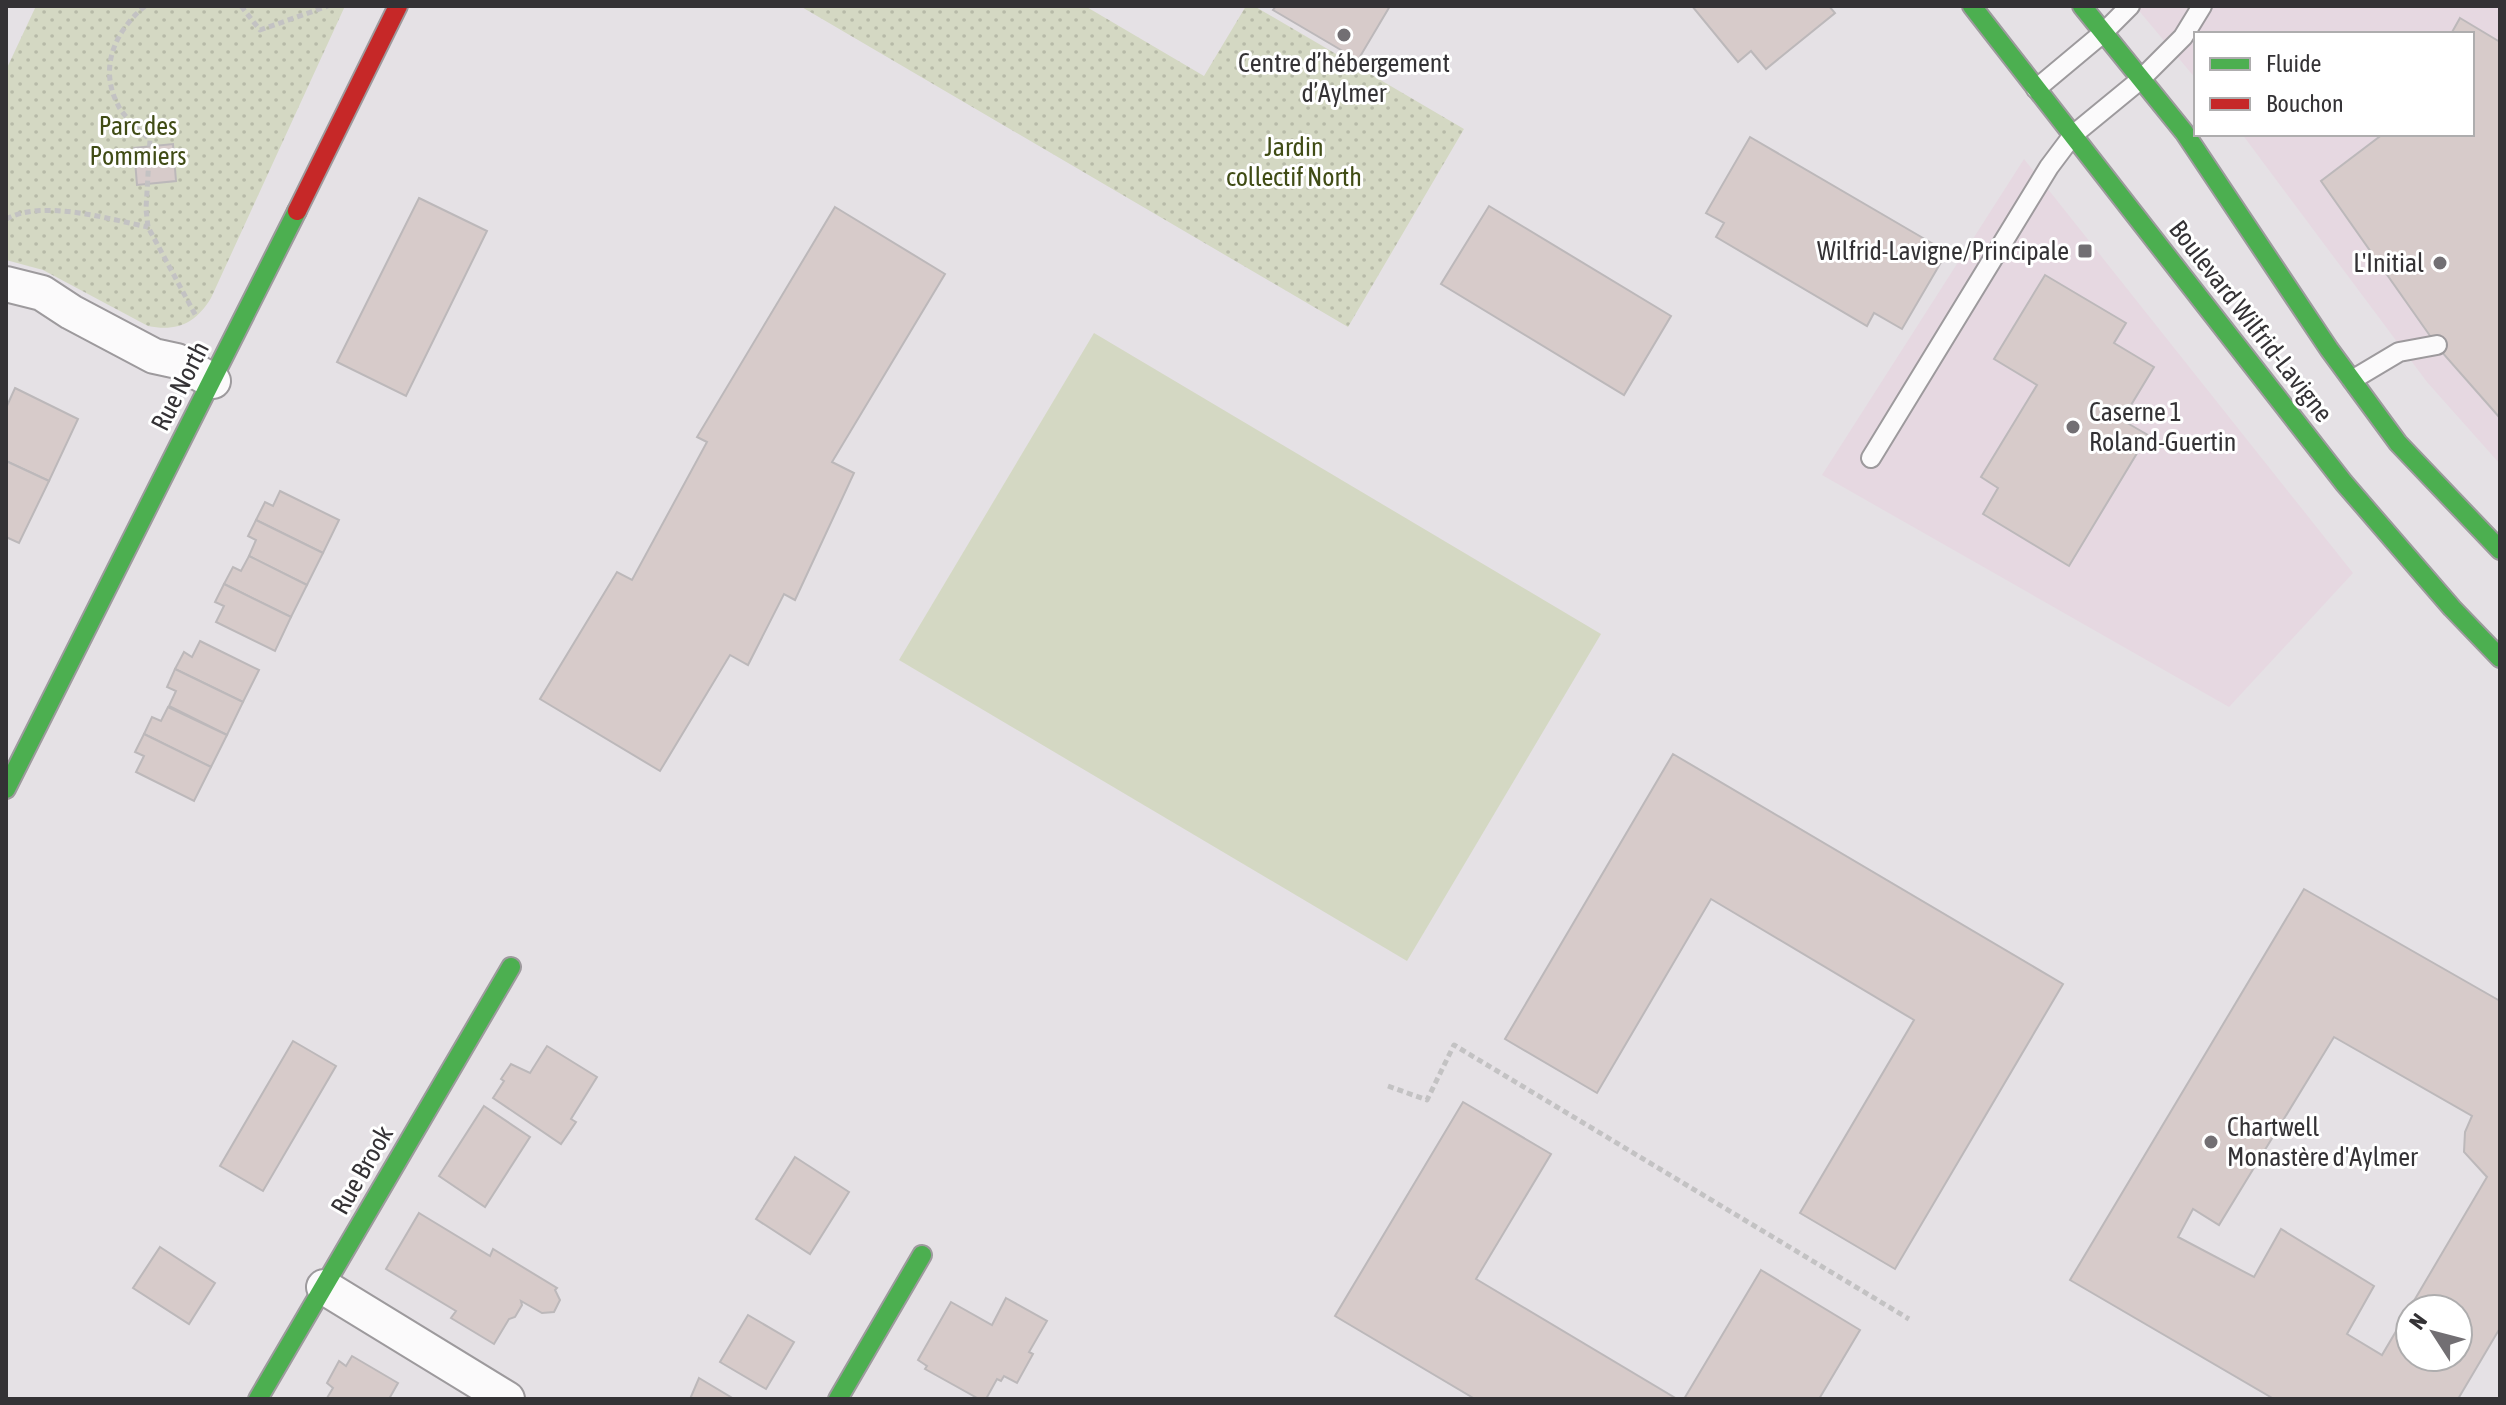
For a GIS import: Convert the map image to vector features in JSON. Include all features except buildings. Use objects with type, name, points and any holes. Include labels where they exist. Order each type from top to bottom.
[{"type":"main road","name":"Rue North","points":[[6,789],[187,426],[213,381],[398,6]]},
{"type":"main road","name":"Boulevard Wilfrid-Lavigne","points":[[1972,6],[2344,483],[2435,589],[2500,658]]},
{"type":"main road","name":"Boulevard Wilfrid-Lavigne","points":[[2082,6],[2184,132],[2398,443],[2500,550]]},
{"type":"main road","name":"Rue Brook","points":[[258,1399],[511,967]]},
{"type":"main road","points":[[838,1399],[922,1255]]},
{"type":"street","points":[[6,284],[42,293],[154,356],[177,361],[213,381]]},
{"type":"street","points":[[324,1287],[507,1399]]},
{"type":"lane","points":[[2036,89],[2130,6]]},
{"type":"lane","points":[[1871,458],[2049,167],[2073,135],[2140,80],[2183,37],[2202,6]]},
{"type":"lane","points":[[2352,380],[2399,352],[2437,345]]},
{"type":"path","points":[[145,6],[128,21],[112,49],[109,81],[120,109],[150,140],[146,209],[148,227],[200,322]]},
{"type":"path","points":[[241,6],[260,30],[328,6]]},
{"type":"path","points":[[6,219],[16,214],[62,211],[148,227]]},
{"type":"path","points":[[1388,1086],[1427,1100],[1454,1045],[1909,1319]]},
{"type":"shaded area","points":[[2135,6],[2500,6],[2500,464],[2427,382],[2243,136],[2474,136],[2474,32],[2194,32],[2194,77]]},
{"type":"shaded area","points":[[2024,159],[2353,573],[2229,707],[1822,475]]},
{"type":"green space","name":"Parc des Pommiers","points":[[36,6],[345,6],[211,298],[199,314],[185,324],[168,328],[148,326],[43,270],[6,260],[6,70]]},
{"type":"green space","name":"Jardin collectif North","points":[[800,6],[1085,6],[1204,76],[1246,6],[1254,6],[1464,129],[1348,327]]},
{"type":"green space","points":[[1094,333],[1601,634],[1407,961],[899,660]]},
{"type":"traffic: fast","points":[[1972,6],[2344,483],[2452,608],[2500,658]]},
{"type":"traffic: fast","points":[[2082,6],[2184,132],[2329,349],[2398,443],[2500,550]]},
{"type":"traffic: fast","points":[[6,789],[297,211]]},
{"type":"traffic: fast","points":[[258,1399],[511,967]]},
{"type":"traffic: fast","points":[[838,1399],[922,1255]]},
{"type":"traffic: jam","points":[[297,211],[398,6]]},
{"type":"place","name":"Centre d’hébergement d’Aylmer","points":[[1344,35]]},
{"type":"place","name":"Wilfrid-Lavigne/Principale","points":[[2085,251]]},
{"type":"place","name":"L'Initial","points":[[2440,263]]},
{"type":"place","name":"Caserne 1 Roland-Guertin","points":[[2073,427]]},
{"type":"place","name":"Chartwell Monastère d'Aylmer","points":[[2211,1142]]}]
